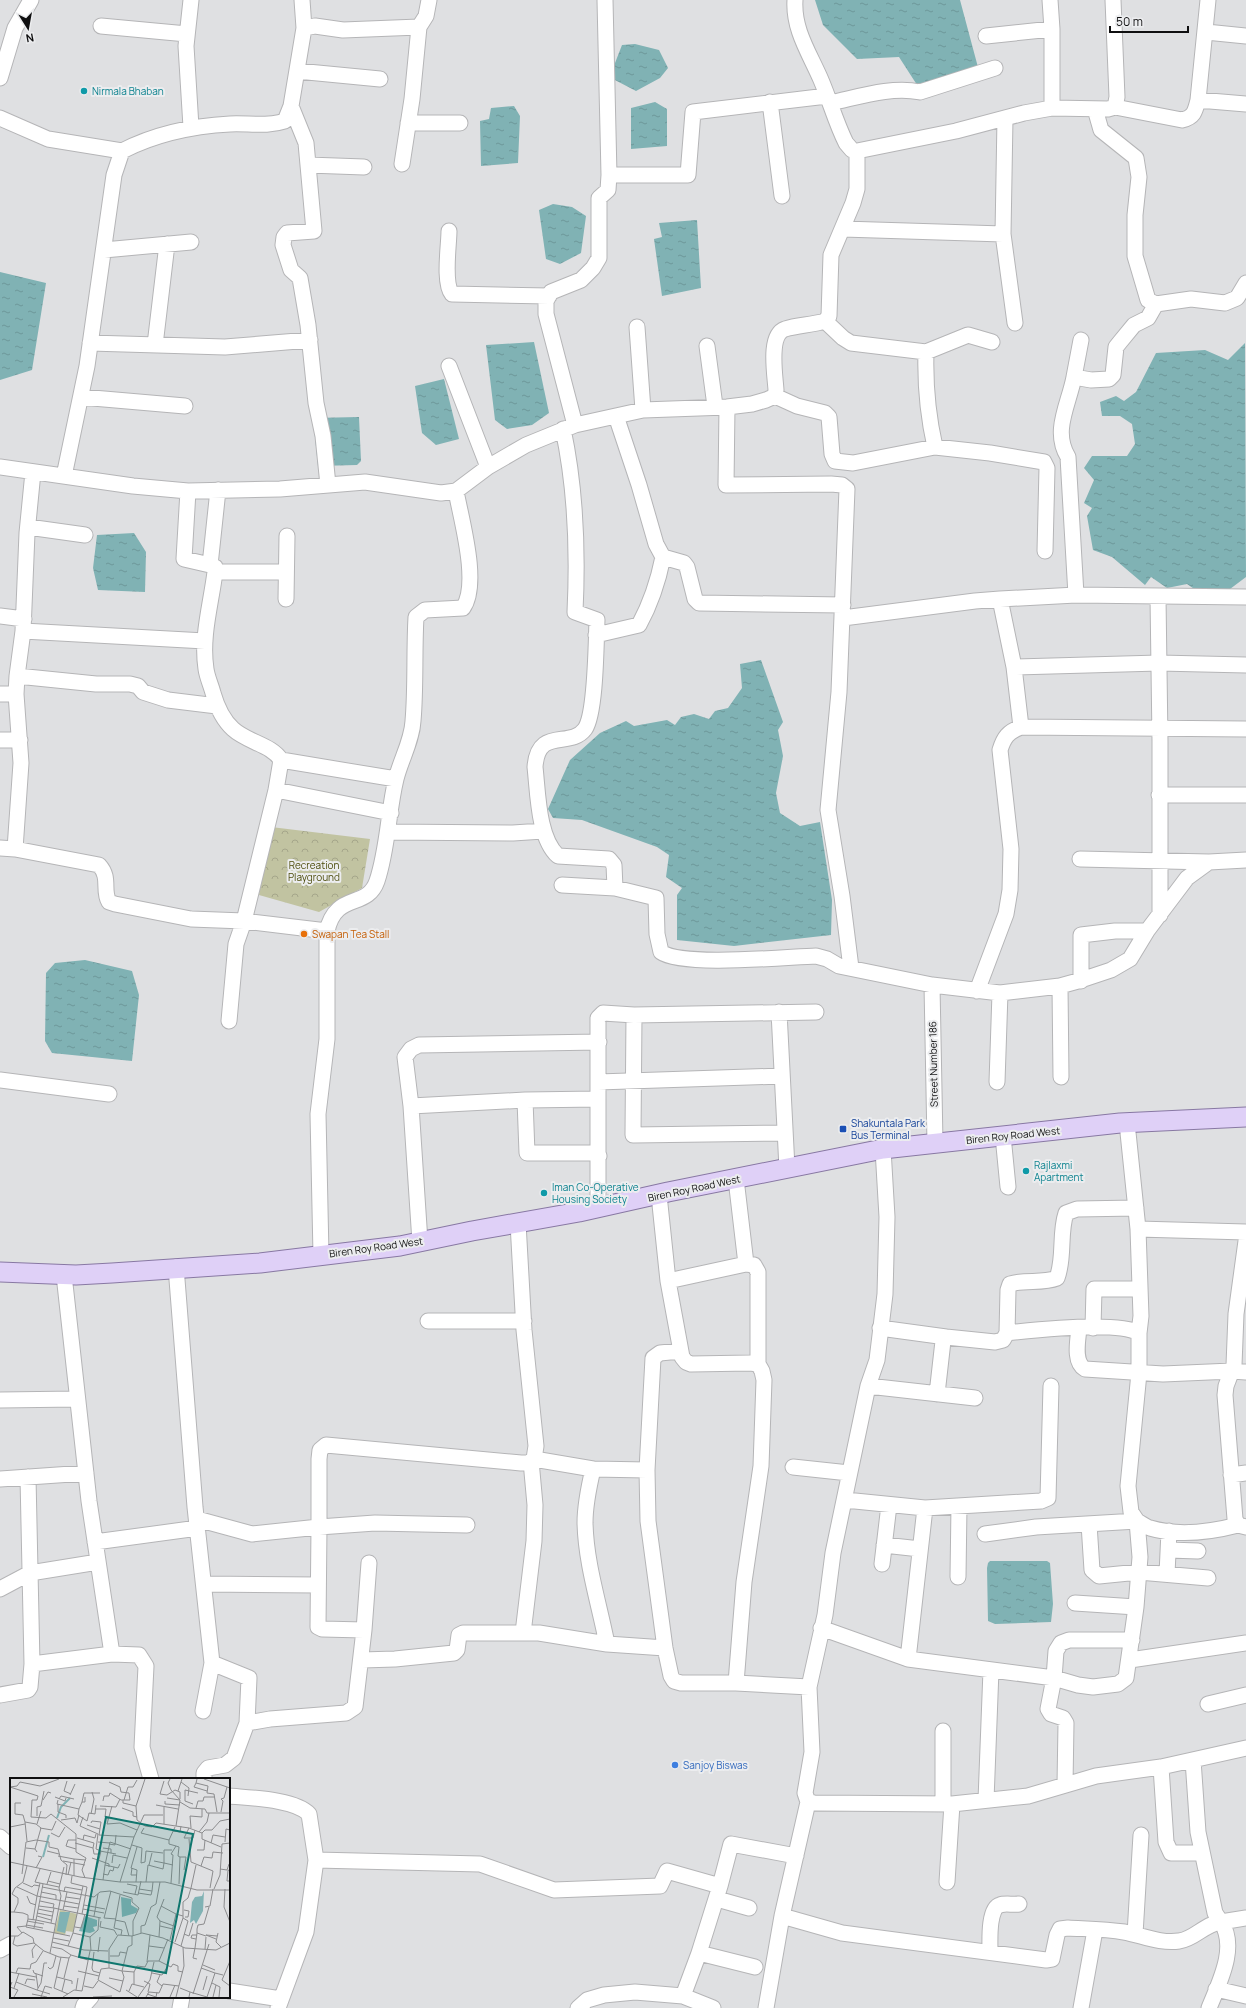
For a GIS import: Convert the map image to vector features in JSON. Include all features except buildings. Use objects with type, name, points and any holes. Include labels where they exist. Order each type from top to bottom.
[{"type":"main road","name":"Biren Roy Road West","points":[[0,1272],[64,1275],[260,1262],[400,1246],[518,1222],[598,1208],[883,1149],[1128,1123],[1246,1117]]},
{"type":"street","points":[[0,78],[7,28],[31,0]]},
{"type":"street","points":[[190,0],[186,46],[191,127]]},
{"type":"street","points":[[0,118],[48,139],[122,151],[136,144],[191,127],[231,124],[275,124],[285,121],[291,106],[304,28],[302,0]]},
{"type":"street","points":[[402,164],[419,27],[426,16],[429,0]]},
{"type":"street","points":[[605,0],[609,175],[608,190],[599,198],[599,258],[593,268],[581,280],[559,287],[551,292],[546,301],[546,314],[569,427],[576,531],[575,612],[597,620],[591,714],[585,729],[578,735],[549,741],[540,749],[536,757],[535,767],[543,831],[554,852],[558,856],[609,859],[614,865],[615,888]]},
{"type":"street","points":[[795,0],[796,21],[801,39],[846,143],[852,150],[857,151],[956,131],[1005,118],[1052,108],[1108,109],[1115,107],[1182,120],[1191,118],[1195,112],[1198,100],[1208,0]]},
{"type":"street","points":[[1050,0],[1052,30],[1052,108]]},
{"type":"street","points":[[1112,0],[1118,97],[1115,107]]},
{"type":"street","points":[[101,26],[187,34]]},
{"type":"street","points":[[304,28],[315,26],[343,30],[419,27]]},
{"type":"street","points":[[986,36],[1052,30]]},
{"type":"street","points":[[1206,32],[1246,36]]},
{"type":"street","points":[[609,175],[688,175],[694,112],[770,102],[828,99],[908,89],[920,92],[995,68]]},
{"type":"street","points":[[297,71],[380,79]]},
{"type":"street","points":[[1198,100],[1246,104]]},
{"type":"street","points":[[770,102],[782,196]]},
{"type":"street","points":[[291,106],[306,144],[314,231],[287,233],[284,237],[284,244],[291,270],[300,278],[310,340],[316,403],[323,436],[328,485]]},
{"type":"street","points":[[1095,109],[1101,130],[1136,158],[1139,177],[1135,221],[1135,256],[1148,300],[1156,304],[1191,299],[1225,303],[1237,298],[1246,284]]},
{"type":"street","points":[[1005,118],[1003,234],[1016,323]]},
{"type":"street","points":[[408,123],[460,123]]},
{"type":"street","points":[[64,476],[81,397],[90,343],[114,175],[122,151]]},
{"type":"street","points":[[775,396],[774,342],[776,334],[784,329],[825,321],[829,316],[831,255],[843,229],[856,189],[857,151]]},
{"type":"street","points":[[308,165],[364,167]]},
{"type":"street","points":[[843,229],[1003,234]]},
{"type":"street","points":[[449,230],[447,276],[449,291],[452,294],[549,296]]},
{"type":"street","points":[[104,250],[191,242]]},
{"type":"street","points":[[155,345],[167,244]]},
{"type":"street","points":[[1074,377],[1091,380],[1108,379],[1113,375],[1116,347],[1134,325],[1148,318],[1156,304]]},
{"type":"street","points":[[825,321],[843,338],[851,343],[926,352],[968,335],[992,342]]},
{"type":"street","points":[[637,327],[644,410]]},
{"type":"street","points":[[90,343],[226,347],[310,340]]},
{"type":"street","points":[[1076,595],[1068,457],[1063,449],[1060,435],[1063,414],[1068,402],[1081,340]]},
{"type":"street","points":[[707,346],[721,406],[726,485],[831,484],[842,485],[847,490],[839,692],[828,810],[842,896],[850,968]]},
{"type":"street","points":[[926,352],[925,374],[930,425],[935,447]]},
{"type":"street","points":[[449,366],[488,467]]},
{"type":"street","points":[[0,467],[133,486],[188,491],[280,489],[365,482],[441,493],[456,491],[488,467],[526,445],[569,427],[644,410],[752,404],[775,396],[798,406],[825,413],[829,417],[832,454],[836,461],[853,463],[935,447],[990,453],[1044,462],[1047,468],[1045,551]]},
{"type":"street","points":[[81,397],[185,406]]},
{"type":"street","points":[[596,635],[639,625],[652,598],[659,578],[663,557],[656,544],[639,485],[616,416]]},
{"type":"street","points":[[15,849],[21,762],[16,694],[23,625],[28,527],[33,472]]},
{"type":"street","points":[[218,490],[213,568],[205,641],[206,670],[217,706],[222,716],[233,729],[248,740],[270,749],[277,754],[281,760],[276,790],[244,921],[236,944],[229,1021]]},
{"type":"street","points":[[188,491],[184,559],[213,568],[286,572]]},
{"type":"street","points":[[321,1255],[318,1114],[327,1039],[327,931],[330,918],[339,907],[364,897],[373,890],[377,880],[388,832],[396,779],[413,722],[416,617],[425,610],[463,608],[470,590],[469,557],[456,491]]},
{"type":"street","points":[[1047,516],[1071,514]]},
{"type":"street","points":[[28,527],[85,535]]},
{"type":"street","points":[[286,598],[287,536]]},
{"type":"street","points":[[663,557],[684,563],[687,566],[695,599],[699,603],[843,612],[975,601],[1076,595],[1158,597],[1224,595],[1246,597]]},
{"type":"street","points":[[1158,597],[1160,915]]},
{"type":"street","points":[[1000,600],[1014,667],[1020,728]]},
{"type":"street","points":[[0,616],[23,625],[205,641]]},
{"type":"street","points":[[1014,667],[1158,662],[1246,665]]},
{"type":"street","points":[[17,676],[96,684],[130,684],[138,686],[143,692],[168,700],[217,706]]},
{"type":"street","points":[[0,694],[16,694]]},
{"type":"street","points":[[977,991],[1006,914],[1010,890],[1011,849],[1000,750],[1003,739],[1010,732],[1020,728],[1246,730]]},
{"type":"street","points":[[0,740],[20,740]]},
{"type":"street","points":[[281,760],[396,779]]},
{"type":"street","points":[[276,790],[391,813]]},
{"type":"street","points":[[1159,795],[1246,795]]},
{"type":"street","points":[[388,832],[513,833],[543,831]]},
{"type":"street","points":[[0,848],[15,849],[99,865],[105,876],[106,895],[109,902],[191,919],[244,921],[327,931]]},
{"type":"street","points":[[1080,859],[1209,862],[1246,860]]},
{"type":"street","points":[[562,885],[615,888],[656,898],[657,934],[661,952],[667,956],[694,960],[816,956],[828,959],[840,966],[932,985],[1000,993],[1060,986],[1081,981],[1111,970],[1130,959],[1147,931],[1160,915],[1173,894],[1187,878],[1209,862]]},
{"type":"street","points":[[1081,981],[1081,935],[1115,931],[1147,931]]},
{"type":"street","name":"Street Number 186","points":[[932,985],[935,1143]]},
{"type":"street","points":[[1060,986],[1061,1077]]},
{"type":"street","points":[[997,1082],[1000,993]]},
{"type":"street","points":[[778,1012],[787,1168]]},
{"type":"street","points":[[598,1208],[598,1042],[600,1015],[603,1013],[634,1015],[816,1012]]},
{"type":"street","points":[[634,1015],[633,1135],[784,1133]]},
{"type":"street","points":[[420,1242],[411,1106],[405,1057],[410,1048],[419,1046],[598,1042]]},
{"type":"street","points":[[598,1082],[782,1076]]},
{"type":"street","points":[[0,1080],[109,1094]]},
{"type":"street","points":[[411,1106],[525,1100],[598,1099]]},
{"type":"street","points":[[525,1100],[527,1154],[598,1153],[598,1156]]},
{"type":"street","points":[[1128,1123],[1138,1229],[1141,1323],[1139,1333],[1139,1374],[1128,1486],[1131,1512],[1137,1521],[1150,1528],[1170,1531],[1216,1530],[1242,1526]]},
{"type":"street","points":[[1003,1136],[1008,1187]]},
{"type":"street","points":[[766,2008],[782,1916],[808,1802],[804,1793],[812,1752],[809,1687],[821,1628],[832,1553],[845,1500],[868,1386],[877,1360],[885,1294],[887,1217],[883,1149]]},
{"type":"street","points":[[736,1179],[746,1264]]},
{"type":"street","points":[[659,1195],[668,1281],[680,1351],[686,1362],[691,1364],[758,1364]]},
{"type":"street","points":[[880,1328],[995,1342],[1003,1340],[1007,1333],[1008,1290],[1010,1284],[1018,1281],[1048,1282],[1057,1278],[1061,1269],[1062,1222],[1066,1213],[1077,1209],[1136,1208]]},
{"type":"street","points":[[518,1222],[524,1321],[536,1446],[533,1460],[535,1506],[534,1542],[522,1633]]},
{"type":"street","points":[[1138,1229],[1246,1232]]},
{"type":"street","points":[[1242,1526],[1235,1519],[1239,1474],[1225,1395],[1226,1386],[1239,1372],[1240,1347],[1236,1307],[1246,1241]]},
{"type":"street","points":[[668,1281],[746,1264],[754,1265],[758,1272],[758,1364],[762,1371],[764,1380],[761,1466],[744,1582],[736,1683]]},
{"type":"street","points":[[176,1267],[197,1524],[212,1663],[203,1711]]},
{"type":"street","points":[[64,1275],[86,1473],[112,1654]]},
{"type":"street","points":[[1140,1290],[1094,1289],[1078,1361],[1080,1366],[1085,1369],[1139,1374],[1239,1372]]},
{"type":"street","points":[[428,1321],[524,1321]]},
{"type":"street","points":[[1007,1333],[1051,1328],[1132,1329],[1139,1333]]},
{"type":"street","points":[[937,1394],[943,1341],[946,1337]]},
{"type":"street","points":[[680,1351],[660,1353],[653,1358],[647,1470],[648,1521],[665,1648],[671,1676],[674,1681],[680,1683],[736,1683],[809,1687]]},
{"type":"street","points":[[868,1386],[975,1398]]},
{"type":"street","points":[[845,1500],[925,1508],[1038,1501],[1048,1498],[1051,1386]]},
{"type":"street","points":[[0,1400],[77,1399]]},
{"type":"street","points":[[364,1630],[322,1629],[318,1627],[319,1460],[320,1450],[326,1446],[521,1463],[533,1460],[593,1468],[647,1470]]},
{"type":"street","points":[[793,1467],[850,1473]]},
{"type":"street","points":[[593,1468],[588,1486],[585,1522],[592,1579],[606,1644]]},
{"type":"street","points":[[0,1479],[86,1473]]},
{"type":"street","points":[[0,1695],[28,1690],[30,1687],[32,1664],[28,1477]]},
{"type":"street","points":[[1036,1527],[1038,1501]]},
{"type":"street","points":[[882,1564],[889,1505]]},
{"type":"street","points":[[958,1577],[959,1506]]},
{"type":"street","points":[[908,1659],[925,1508]]},
{"type":"street","points":[[985,1534],[1036,1527],[1137,1521]]},
{"type":"street","points":[[821,1628],[908,1659],[1054,1678],[1078,1685],[1093,1687],[1118,1684],[1126,1678],[1130,1660],[1139,1572],[1137,1521]]},
{"type":"street","points":[[95,1542],[197,1524],[252,1534],[375,1523],[467,1525]]},
{"type":"street","points":[[1089,1524],[1092,1570],[1099,1576],[1139,1572],[1208,1578]]},
{"type":"street","points":[[1167,1574],[1170,1531]]},
{"type":"street","points":[[884,1545],[920,1549]]},
{"type":"street","points":[[1169,1550],[1198,1551]]},
{"type":"street","points":[[0,1590],[30,1573],[98,1562]]},
{"type":"street","points":[[247,1723],[270,1719],[346,1713],[352,1711],[355,1707],[362,1660],[370,1563]]},
{"type":"street","points":[[204,1584],[318,1585]]},
{"type":"street","points":[[1074,1603],[1136,1607]]},
{"type":"street","points":[[362,1660],[394,1659],[454,1653],[457,1650],[459,1635],[463,1633],[539,1633],[606,1644],[665,1648]]},
{"type":"street","points":[[1065,1785],[1066,1723],[1063,1718],[1051,1714],[1048,1709],[1054,1678],[1056,1651],[1061,1644],[1068,1640],[1132,1640]]},
{"type":"street","points":[[1130,1660],[1246,1643]]},
{"type":"street","points":[[32,1664],[112,1654],[139,1655],[146,1666],[142,1747],[151,1778]]},
{"type":"street","points":[[204,1778],[204,1773],[208,1768],[225,1765],[234,1758],[247,1723],[249,1678],[212,1663]]},
{"type":"street","points":[[986,1800],[991,1670]]},
{"type":"street","points":[[1208,1704],[1246,1695]]},
{"type":"street","points":[[943,1731],[948,1804],[947,1882]]},
{"type":"street","points":[[808,1802],[948,1804],[1028,1796],[1114,1772],[1161,1767],[1246,1748]]},
{"type":"street","points":[[1193,1760],[1201,1853],[1215,1913],[1227,1931],[1228,1944],[1216,1989],[1209,2008]]},
{"type":"street","points":[[1161,1767],[1166,1842],[1171,1853],[1201,1853]]},
{"type":"street","points":[[230,1796],[285,1804],[304,1809],[309,1814],[316,1860],[306,1932],[279,2004],[230,1991]]},
{"type":"street","points":[[1135,1934],[1142,1835]]},
{"type":"street","points":[[0,1837],[10,1846]]},
{"type":"street","points":[[684,1996],[719,1893],[731,1844],[796,1856]]},
{"type":"street","points":[[316,1860],[480,1864],[554,1890],[660,1886],[667,1872],[719,1893],[749,1908]]},
{"type":"street","points":[[990,1952],[992,1916],[994,1908],[1000,1905],[1019,1904]]},
{"type":"street","points":[[782,1916],[842,1933],[1046,1960],[1052,1959],[1057,1935],[1060,1929],[1068,1928],[1135,1934],[1166,1942],[1178,1942],[1189,1939],[1205,1928],[1221,1922],[1246,1918]]},
{"type":"street","points":[[1080,2008],[1095,1930]]},
{"type":"street","points":[[0,1950],[10,1945]]},
{"type":"street","points":[[699,1953],[755,1967]]},
{"type":"street","points":[[1216,1989],[1246,1996]]},
{"type":"street","points":[[578,2008],[587,2000],[619,1992],[684,1996],[713,2008]]},
{"type":"street","points":[[83,2008],[90,1998]]},
{"type":"street","points":[[180,2008],[182,1998]]},
{"type":"green space","name":"Recreation Playground","points":[[271,827],[370,839],[362,888],[319,912],[259,895]]},
{"type":"water","points":[[815,0],[960,0],[979,71],[919,88],[899,57],[857,59],[823,25]]},
{"type":"water","points":[[635,44],[659,50],[668,68],[660,78],[636,91],[613,79],[615,63],[622,45]]},
{"type":"water","points":[[655,102],[667,109],[667,146],[631,149],[631,108]]},
{"type":"water","points":[[514,106],[520,116],[518,163],[481,166],[480,121],[489,119],[491,108]]},
{"type":"water","points":[[553,204],[572,207],[586,216],[581,253],[560,264],[546,259],[539,210]]},
{"type":"water","points":[[697,220],[701,288],[662,296],[654,239],[662,237],[659,223]]},
{"type":"water","points":[[0,272],[46,283],[32,370],[0,380]]},
{"type":"water","points":[[534,342],[549,413],[532,425],[507,429],[495,420],[486,345]]},
{"type":"water","points":[[1245,343],[1246,577],[1230,589],[1203,595],[1187,584],[1167,588],[1151,577],[1145,585],[1112,557],[1093,550],[1087,516],[1092,508],[1084,503],[1094,480],[1084,468],[1092,456],[1127,456],[1135,444],[1132,424],[1120,416],[1102,416],[1100,402],[1116,396],[1124,401],[1136,392],[1156,353],[1205,350],[1228,360]]},
{"type":"water","points":[[444,379],[459,439],[436,445],[422,433],[415,386]]},
{"type":"water","points":[[359,417],[361,461],[357,465],[318,466],[313,418]]},
{"type":"water","points":[[134,533],[146,552],[145,592],[98,590],[93,568],[97,535]]},
{"type":"water","points":[[761,660],[783,722],[778,730],[783,756],[776,793],[780,813],[800,826],[820,822],[832,900],[831,935],[734,946],[677,940],[677,895],[682,888],[666,877],[669,855],[657,847],[582,820],[553,818],[548,809],[570,760],[600,733],[626,721],[634,726],[667,720],[675,725],[681,717],[694,714],[709,719],[715,711],[728,708],[742,688],[740,664]]},
{"type":"water","points":[[85,960],[132,971],[139,995],[132,1061],[52,1053],[45,1041],[46,973],[55,963]]},
{"type":"water","points":[[990,1561],[1047,1561],[1050,1563],[1053,1604],[1051,1622],[995,1624],[988,1621],[987,1568]]},
{"type":"place","name":"Nirmala Bhaban","points":[[84,91]]},
{"type":"place","name":"Swapan Tea Stall","points":[[304,934]]},
{"type":"place","name":"Shakuntala Park Bus Terminal","points":[[843,1129]]},
{"type":"place","name":"Rajlaxmi Apartment","points":[[1026,1171]]},
{"type":"place","name":"Iman Co-Operative Housing Society","points":[[544,1193]]},
{"type":"place","name":"Sanjoy Biswas","points":[[675,1765]]}]
